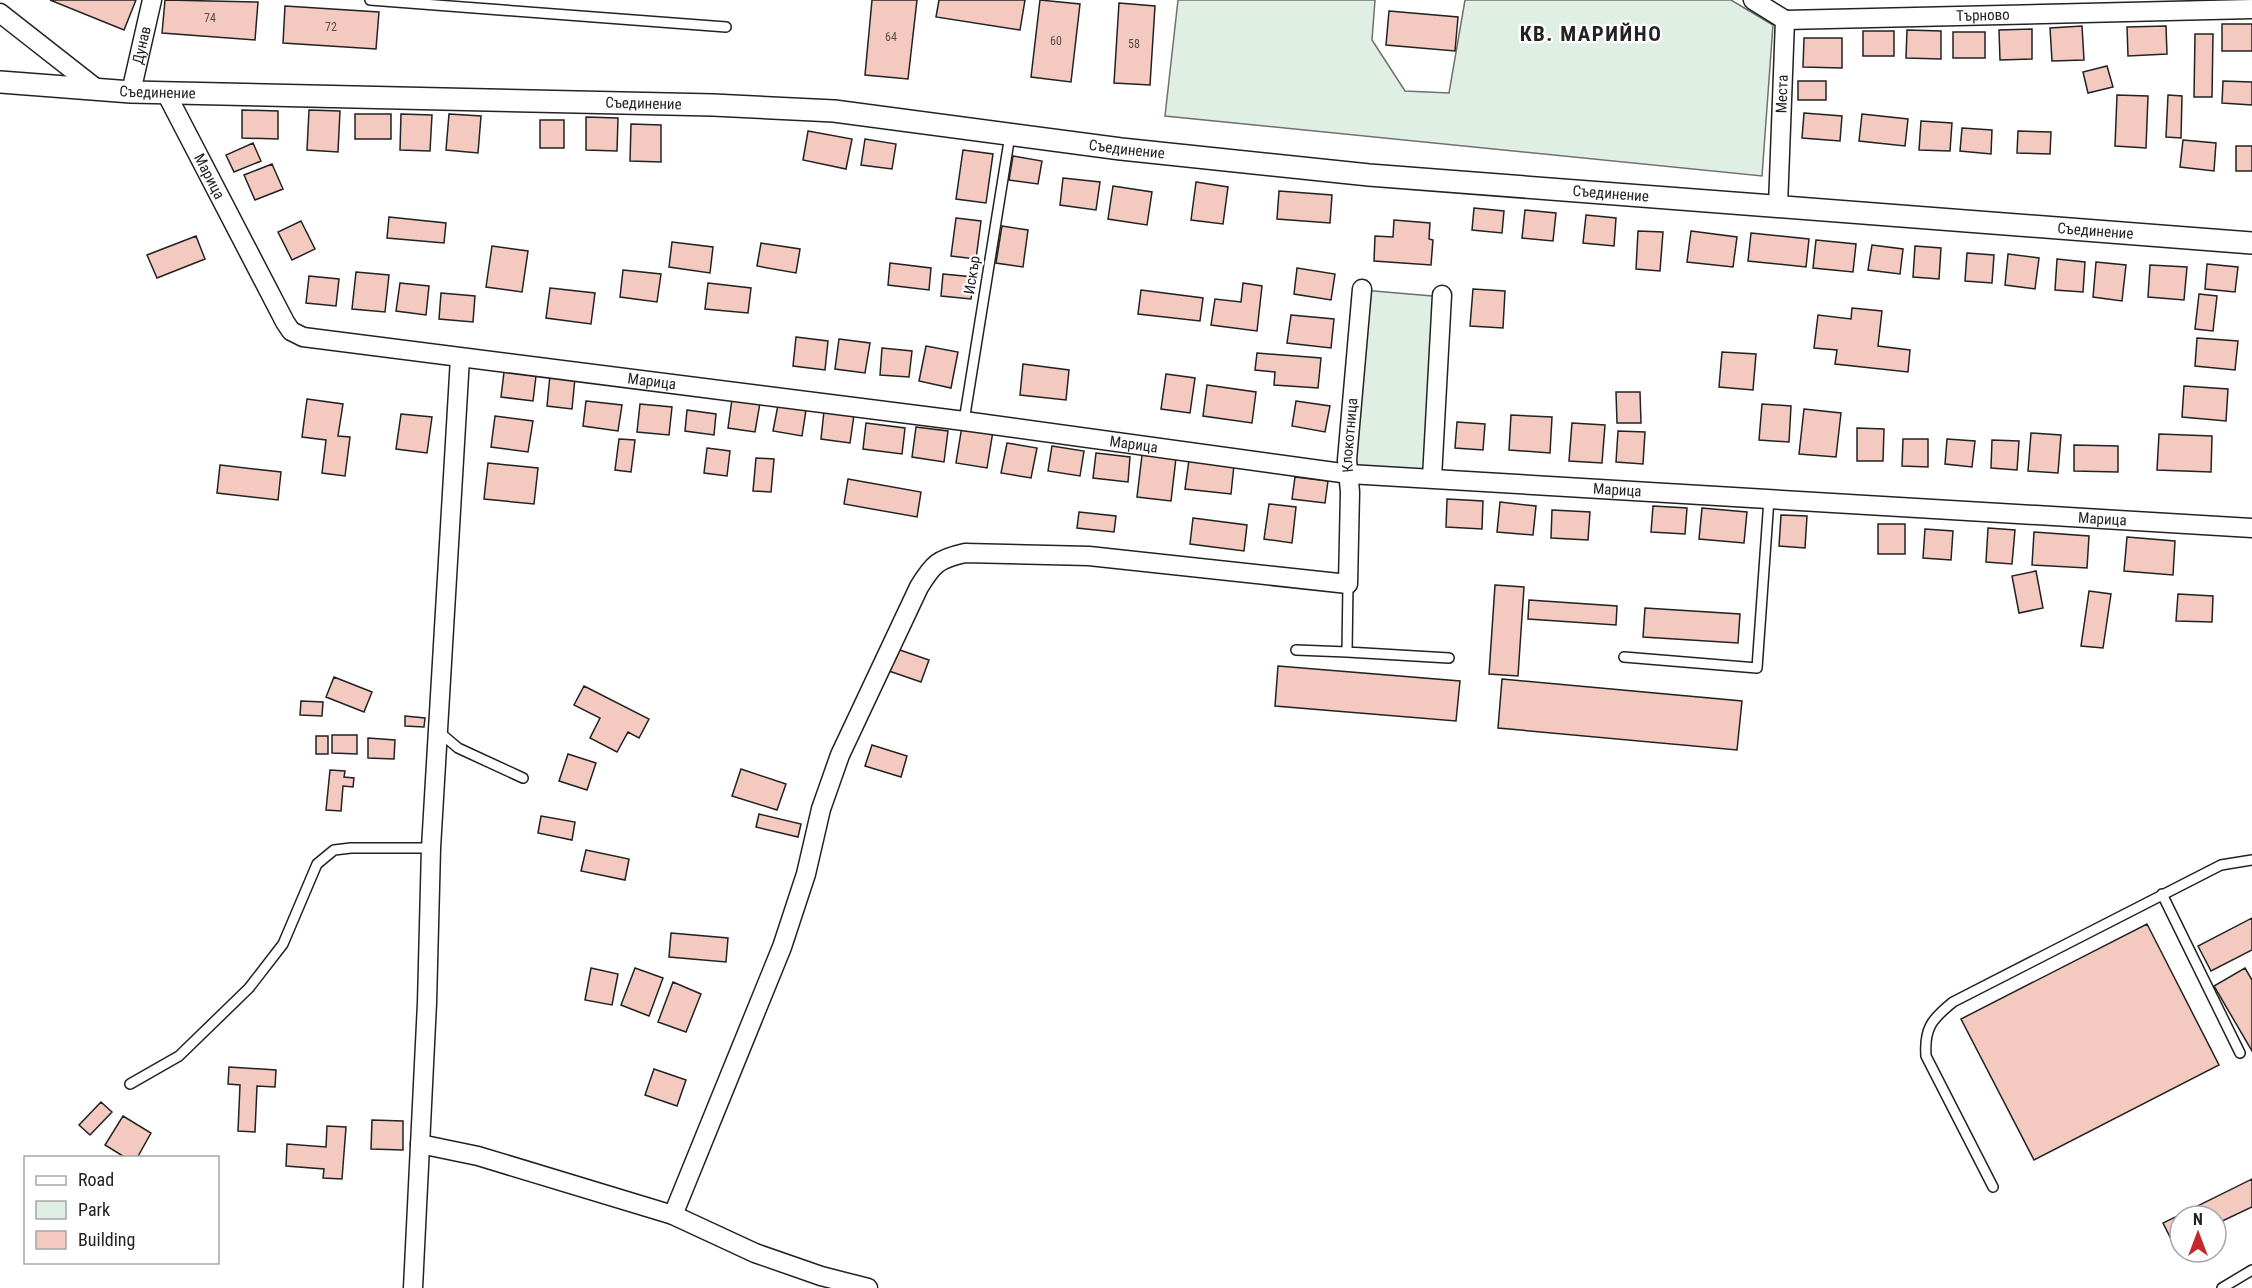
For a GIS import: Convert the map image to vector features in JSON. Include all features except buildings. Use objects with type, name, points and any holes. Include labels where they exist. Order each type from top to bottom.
[{"type":"street","name":"Дунав","points":[[131,92],[152,0]]},
{"type":"street","points":[[1753,0],[1785,20]]},
{"type":"street","name":"Търново","points":[[1785,20],[2252,9]]},
{"type":"street","points":[[0,13],[97,89]]},
{"type":"street","name":"Места","points":[[1778,206],[1785,20]]},
{"type":"street","name":"Съединение","points":[[0,82],[131,92],[713,105],[834,111],[1010,135],[1333,172],[2252,243]]},
{"type":"street","name":"Марица","points":[[166,93],[291,331],[303,337],[964,421],[1349,474],[2252,528]]},
{"type":"street","name":"Клокотница","points":[[1348,584],[1350,492],[1347,460],[1362,289]]},
{"type":"street","points":[[1432,478],[1442,295]]},
{"type":"street","points":[[413,1288],[427,1003],[431,849],[460,358]]},
{"type":"street","points":[[673,1215],[783,947],[806,874],[821,809],[840,755],[919,587],[932,566],[946,557],[965,554],[1089,556],[1348,584]]},
{"type":"street","points":[[420,1144],[478,1156],[673,1215],[755,1253],[820,1276],[868,1288]]},
{"type":"lane","points":[[370,0],[726,27]]},
{"type":"lane","name":"Искър","points":[[964,421],[1010,135]]},
{"type":"lane","points":[[1624,657],[1757,668],[1769,499]]},
{"type":"lane","points":[[1347,652],[1348,584]]},
{"type":"lane","points":[[1296,650],[1449,658]]},
{"type":"lane","points":[[438,731],[458,748],[523,778]]},
{"type":"lane","points":[[130,1084],[179,1056],[249,988],[283,944],[317,864],[334,850],[351,848],[431,849]]},
{"type":"lane","points":[[1993,1186],[1926,1056],[1925,1040],[1929,1027],[1940,1012],[1953,1002],[2221,865],[2252,860]]},
{"type":"lane","points":[[2163,894],[2240,1053]]},
{"type":"lane","points":[[2222,1288],[2252,1270]]},
{"type":"green space","points":[[1178,0],[1375,0],[1372,40],[1405,91],[1449,93],[1465,0],[1731,0],[1773,25],[1762,176],[1165,116]]},
{"type":"green space","points":[[1362,290],[1444,297],[1428,473],[1358,466],[1350,447]]},
{"type":"district","name":"КВ. МАРИЙНО","points":[[1591,34]]}]
